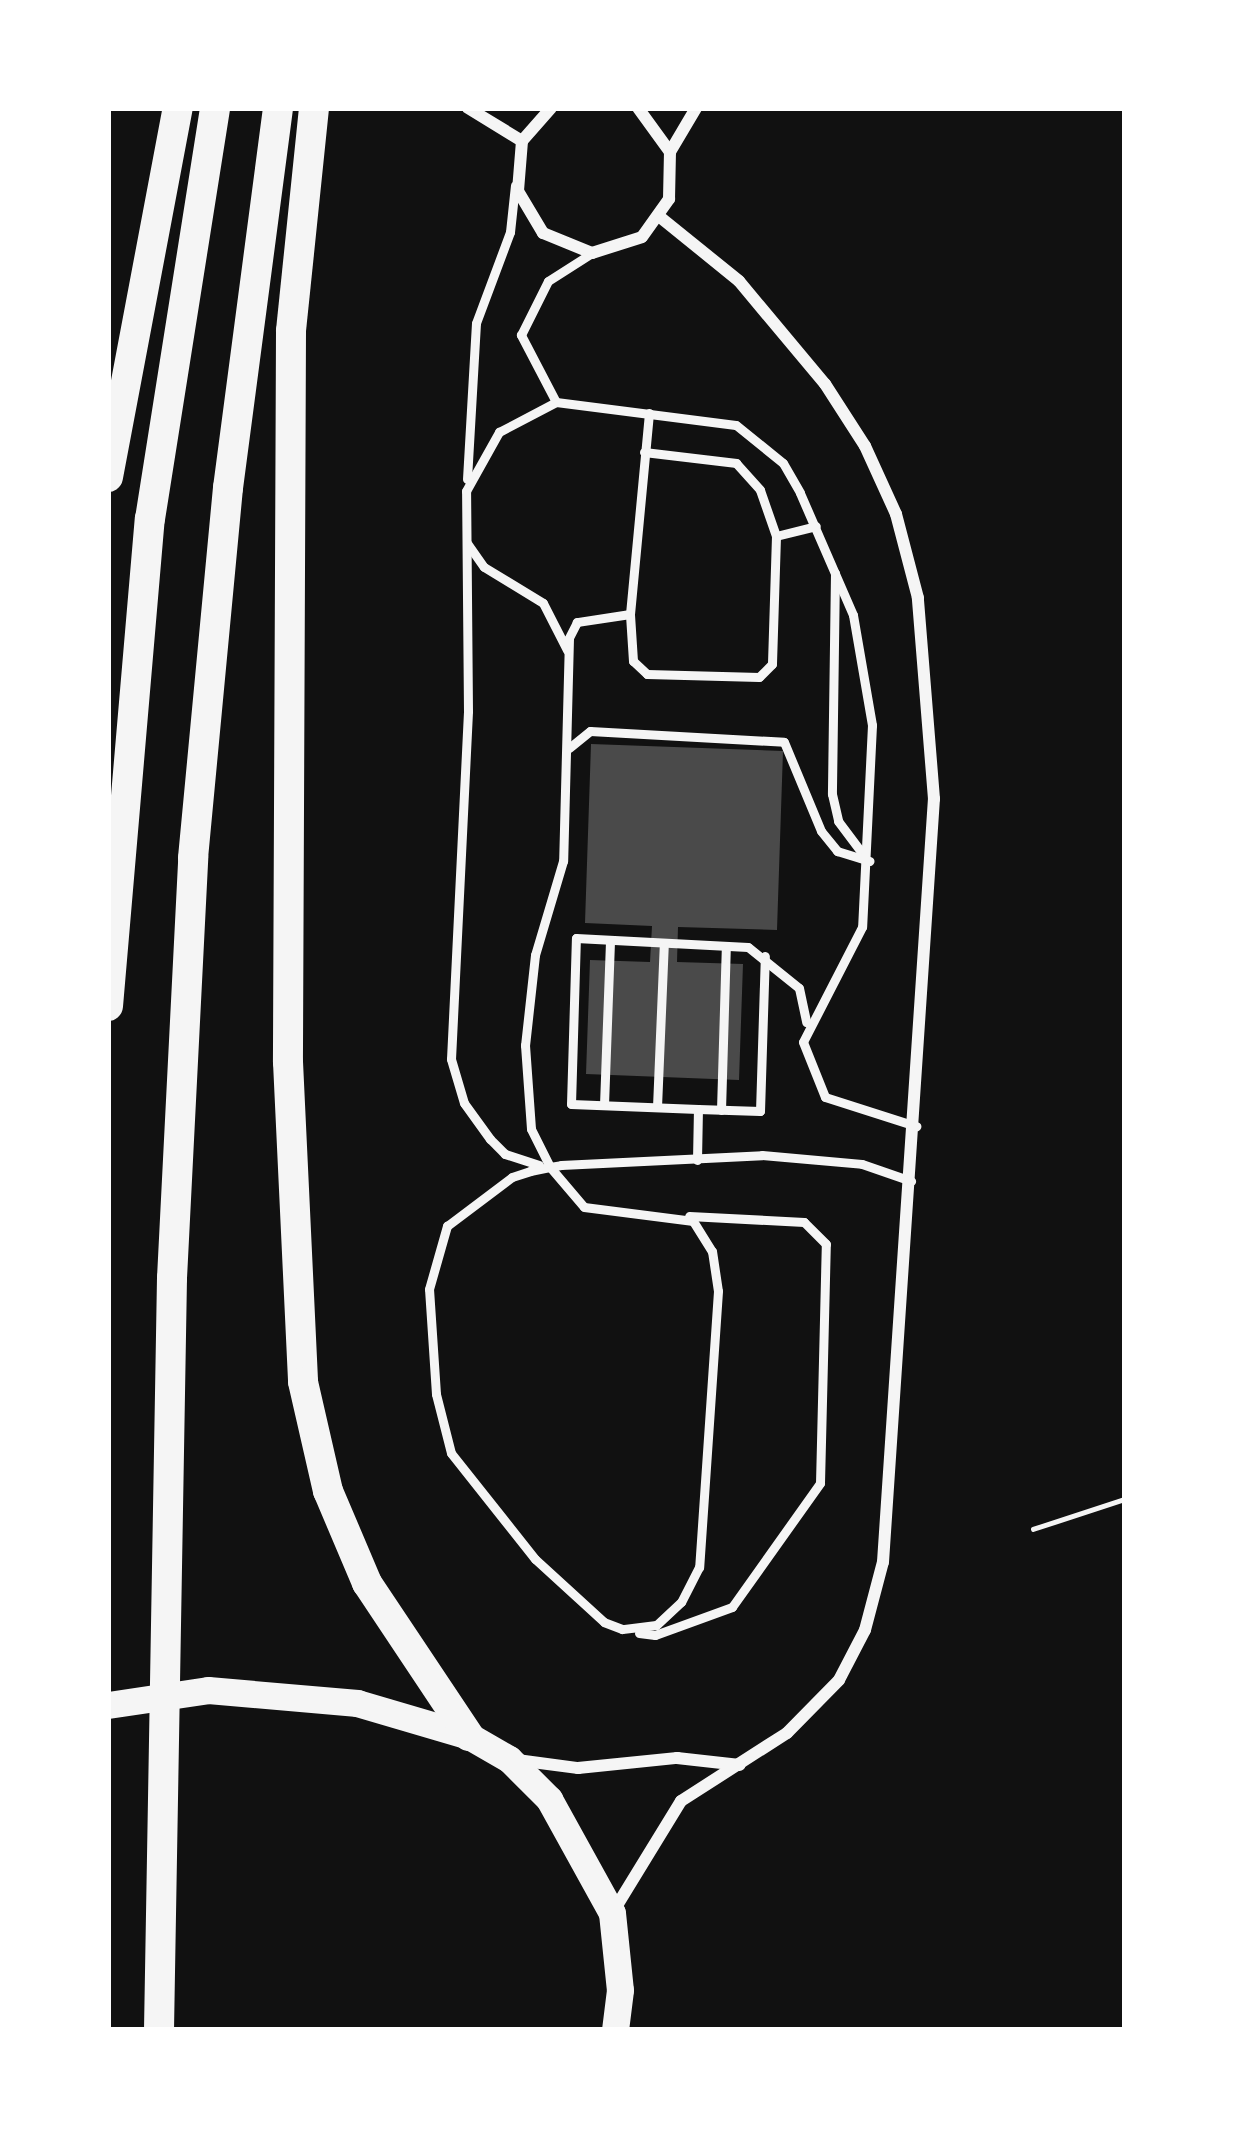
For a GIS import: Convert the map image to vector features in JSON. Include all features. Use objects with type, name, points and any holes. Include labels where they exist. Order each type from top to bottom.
[{"type":"highway","points":[[108,476],[178,108]]},
{"type":"highway","points":[[108,1006],[150,519],[215,108]]},
{"type":"highway","points":[[159,2030],[172,1278],[193,858],[228,488],[278,108]]},
{"type":"highway","points":[[314,108],[291,353],[288,1063],[303,1382],[328,1491],[368,1583],[469,1736]]},
{"type":"main road","points":[[108,1706],[208,1690],[357,1703],[469,1736],[509,1759],[549,1799],[612,1913],[620,1990],[615,2030]]},
{"type":"main road","points":[[620,1990],[635,2030]]},
{"type":"street","points":[[468,108],[522,141]]},
{"type":"street","points":[[551,108],[522,141],[515,174],[523,206],[543,233],[592,253],[628,245],[660,218],[673,183],[670,152],[638,108]]},
{"type":"street","points":[[670,152],[696,108]]},
{"type":"street","points":[[612,1913],[681,1801],[742,1765],[839,1680],[865,1630],[884,1562],[916,1126],[932,706],[896,514],[865,446],[784,332],[740,281],[660,218]]},
{"type":"street","points":[[509,1759],[578,1768],[677,1758],[742,1765]]},
{"type":"lane","points":[[515,174],[511,232],[476,323],[466,490],[468,711],[451,1059],[464,1102],[490,1139],[505,1154],[550,1167]]},
{"type":"lane","points":[[556,402],[520,335],[548,281],[592,253]]},
{"type":"lane","points":[[466,490],[499,432],[556,402],[714,417],[760,440],[783,463],[836,568],[866,661],[868,861],[862,927],[803,1042]]},
{"type":"lane","points":[[644,452],[736,463],[760,490],[776,536],[772,664],[759,677],[647,674],[633,661],[630,614],[644,452],[649,413]]},
{"type":"lane","points":[[776,536],[816,526]]},
{"type":"lane","points":[[465,540],[484,567],[543,603],[569,655]]},
{"type":"lane","points":[[836,568],[832,794],[849,843],[868,861]]},
{"type":"lane","points":[[630,614],[577,622],[569,655],[563,861],[536,955],[523,1093],[550,1167],[571,1198],[598,1213],[804,1222],[826,1244],[820,1483],[732,1607],[655,1636],[622,1629],[569,1594],[482,1499],[451,1453],[436,1394],[429,1289],[447,1226],[499,1184],[550,1167],[762,1155],[862,1163],[911,1181]]},
{"type":"lane","points":[[567,753],[574,736],[590,731],[784,742],[821,831],[837,851],[868,861]]},
{"type":"lane","points":[[764,956],[760,1111],[571,1104],[576,938],[726,946],[764,956],[800,988],[807,1011],[803,1042],[825,1097],[916,1126]]},
{"type":"lane","points":[[604,1106],[610,940]]},
{"type":"lane","points":[[657,1107],[664,943]]},
{"type":"lane","points":[[721,1110],[726,946]]},
{"type":"lane","points":[[697,1160],[698,1109]]},
{"type":"lane","points":[[622,1629],[668,1617],[699,1567],[718,1291],[705,1233],[676,1215]]},
{"type":"path","points":[[1033,1529],[1125,1499]]},
{"type":"building","points":[[591,744],[783,751],[777,930],[678,927],[677,962],[743,964],[739,1080],[586,1074],[590,960],[650,962],[652,926],[585,923]]}]
